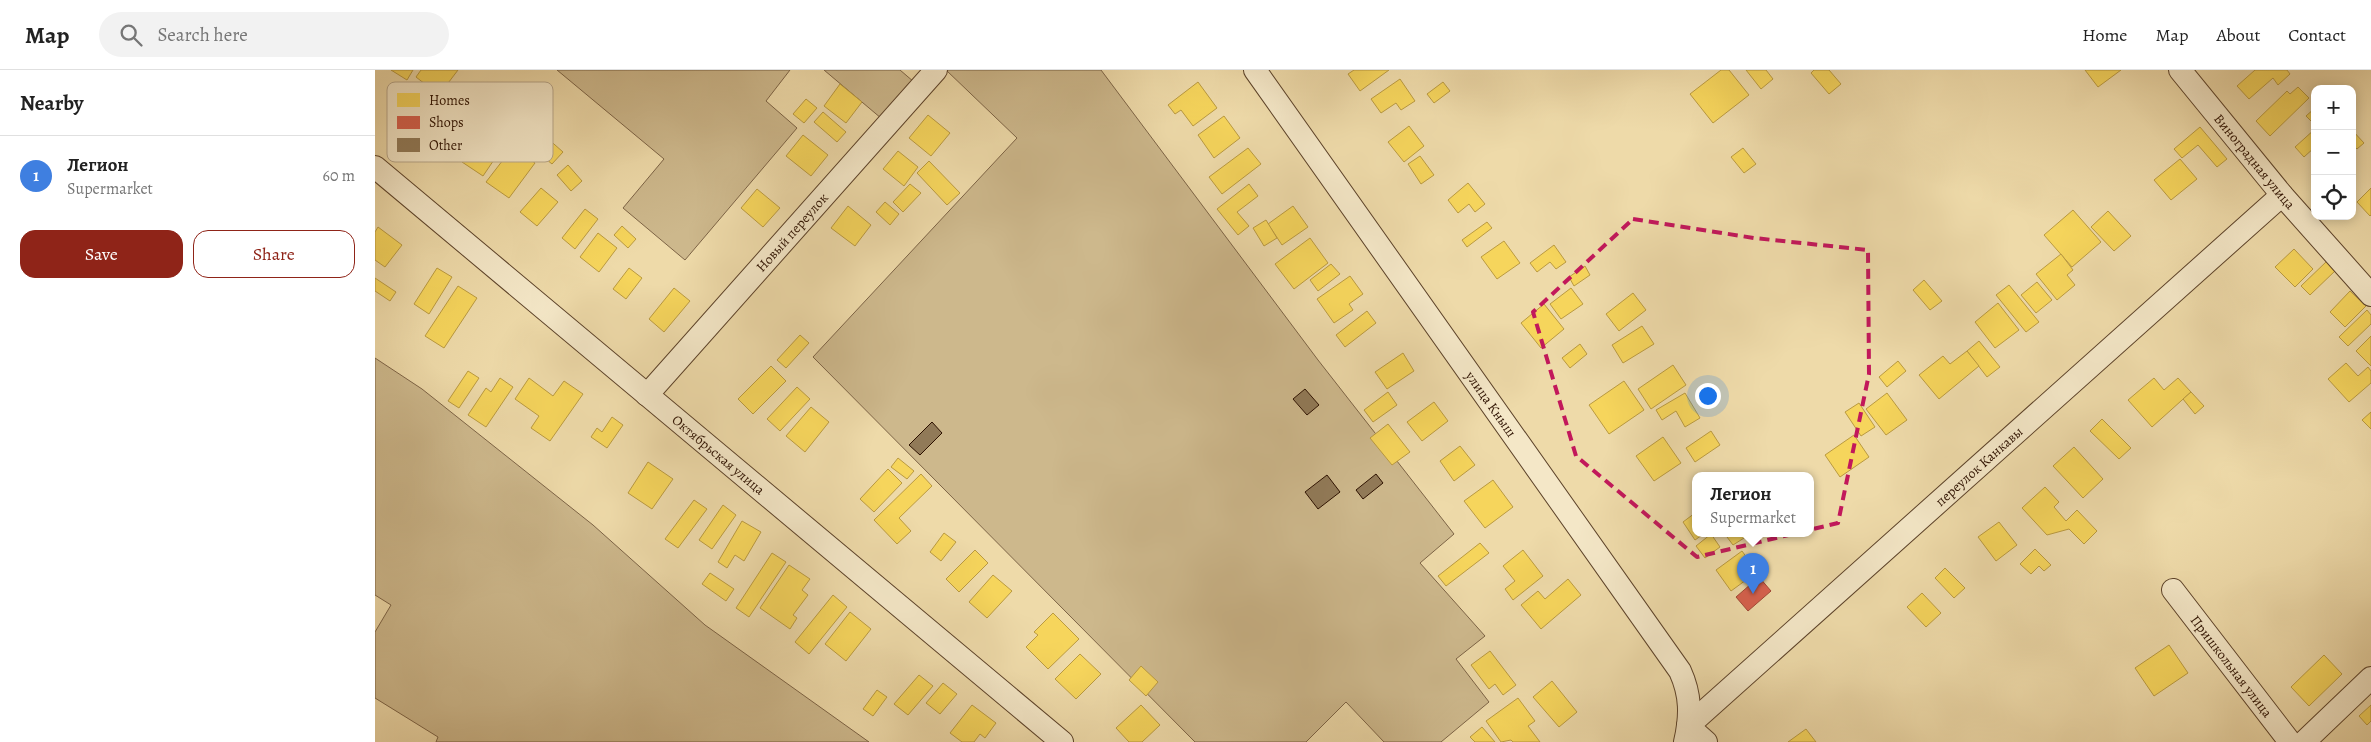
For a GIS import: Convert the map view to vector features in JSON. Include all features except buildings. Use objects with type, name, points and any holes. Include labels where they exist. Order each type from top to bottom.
[{"type":"street","name":"Новый переулок","points":[[647,395],[936,70]]},
{"type":"street","name":"улица Кныш","points":[[1255,70],[1680,671],[1690,700],[1686,734]]},
{"type":"street","name":"Виноградная улица","points":[[2180,70],[2282,195],[2371,295]]},
{"type":"street","name":"Октябрьская улица","points":[[375,167],[1063,742]]},
{"type":"street","name":"переулок Канкавы","points":[[1686,734],[2282,195]]},
{"type":"street","name":"Пришкольная улица","points":[[2173,590],[2290,742]]},
{"type":"street","points":[[2304,742],[2371,678]]},
{"type":"street","points":[[1686,734],[1706,742]]},
{"type":"highlighted area","points":[[1633,219],[1754,238],[1868,250],[1869,374],[1838,523],[1697,557],[1576,456],[1533,312]]},
{"type":"shaded area","points":[[557,70],[790,70],[766,101],[797,128],[685,260],[623,208],[664,159]]},
{"type":"shaded area","points":[[824,70],[900,70],[921,88],[888,124]]},
{"type":"shaded area","points":[[946,70],[1101,70],[1318,360],[1454,534],[1420,563],[1485,636],[1456,659],[1489,702],[1441,742],[1384,742],[1346,702],[1306,742],[1195,742],[813,357],[1017,138]]},
{"type":"shaded area","points":[[375,358],[422,389],[593,525],[705,625],[869,742],[436,742],[438,737],[375,698],[375,632],[391,605],[375,595]]},
{"type":"place","name":"Легион","points":[[1753,594]]}]
